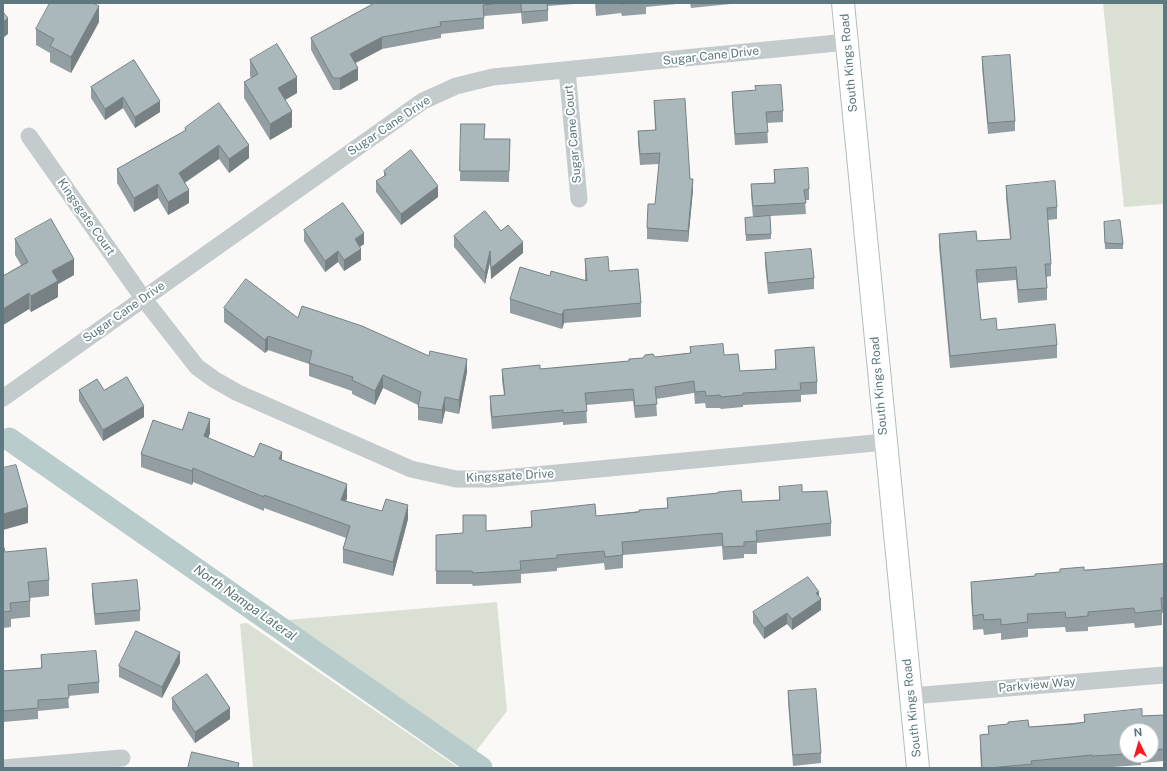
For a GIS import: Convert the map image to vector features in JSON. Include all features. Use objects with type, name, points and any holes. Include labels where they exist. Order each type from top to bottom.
[{"type":"main road","name":"South Kings Road","points":[[843,3],[918,768]]},
{"type":"street","name":"Sugar Cane Drive","points":[[3,398],[423,101],[456,86],[492,77],[847,42]]},
{"type":"street","name":"Sugar Cane Court","points":[[566,70],[579,199]]},
{"type":"street","name":"Kingsgate Court","points":[[29,136],[143,298]]},
{"type":"street","name":"Kingsgate Drive","points":[[143,298],[197,367],[215,380],[238,393],[411,469],[456,479],[532,476],[885,442]]},
{"type":"street","name":"Parkview Way","points":[[911,696],[1164,675]]},
{"type":"street","points":[[3,768],[122,758]]},
{"type":"shaded area","points":[[1103,3],[1164,3],[1164,204],[1124,207]]},
{"type":"shaded area","points":[[497,602],[507,711],[476,751],[286,620]]},
{"type":"shaded area","points":[[247,623],[459,768],[253,768],[240,624]]},
{"type":"building","points":[[50,3],[93,3],[99,6],[71,57],[50,46],[54,39],[36,29]]},
{"type":"building","points":[[375,3],[499,3],[483,5],[484,18],[440,22],[441,26],[382,37],[350,54],[358,68],[340,78],[333,78],[311,38]]},
{"type":"building","points":[[521,3],[547,3],[548,10],[522,12]]},
{"type":"building","points":[[3,12],[8,18],[3,22]]},
{"type":"building","points":[[277,44],[297,77],[278,88],[292,111],[270,124],[244,82],[258,74],[250,60]]},
{"type":"building","points":[[1010,55],[1015,121],[988,123],[982,57]]},
{"type":"building","points":[[134,60],[160,101],[135,117],[123,97],[105,109],[91,87]]},
{"type":"building","points":[[781,85],[783,111],[766,112],[768,132],[735,134],[732,92],[756,90],[755,86]]},
{"type":"building","points":[[685,99],[690,179],[693,179],[688,231],[647,228],[648,204],[655,204],[660,153],[640,154],[638,131],[656,130],[654,101]]},
{"type":"building","points":[[219,103],[249,145],[229,159],[219,145],[179,173],[189,190],[168,202],[158,184],[134,198],[117,169],[186,130],[185,128]]},
{"type":"building","points":[[461,124],[485,124],[484,139],[510,139],[509,171],[460,171]]},
{"type":"building","points":[[411,150],[438,186],[401,214],[376,181],[386,175],[384,171]]},
{"type":"building","points":[[808,168],[809,189],[804,190],[806,203],[753,206],[751,184],[775,183],[774,170]]},
{"type":"building","points":[[1055,181],[1057,207],[1047,208],[1051,264],[1045,264],[1047,288],[1018,290],[1016,267],[976,270],[981,320],[996,318],[997,330],[1055,324],[1057,345],[950,356],[939,234],[976,231],[977,241],[1011,239],[1006,186]]},
{"type":"building","points":[[343,203],[364,233],[355,239],[361,249],[344,260],[338,251],[325,261],[304,230]]},
{"type":"building","points":[[485,211],[501,231],[508,225],[523,242],[491,268],[490,251],[485,273],[454,236]]},
{"type":"building","points":[[770,216],[771,234],[746,235],[745,218]]},
{"type":"building","points":[[51,219],[74,259],[52,271],[58,281],[31,296],[29,293],[3,309],[3,276],[28,262],[15,239]]},
{"type":"building","points":[[1120,220],[1123,244],[1105,243],[1104,222]]},
{"type":"building","points":[[811,249],[814,278],[768,283],[765,253]]},
{"type":"building","points":[[608,257],[609,271],[638,269],[641,303],[564,310],[562,315],[510,299],[520,267],[550,276],[551,271],[587,281],[585,259]]},
{"type":"building","points":[[246,279],[298,318],[302,306],[362,326],[429,356],[430,351],[467,359],[459,400],[445,397],[442,410],[418,407],[421,392],[383,375],[375,391],[352,380],[353,377],[309,363],[312,351],[268,336],[265,340],[224,308]]},
{"type":"building","points":[[723,344],[724,355],[738,354],[740,371],[776,369],[775,350],[814,347],[817,382],[800,383],[801,390],[743,393],[743,395],[721,397],[720,395],[706,396],[705,391],[695,392],[694,381],[655,387],[657,404],[635,406],[633,389],[585,393],[587,411],[563,413],[563,410],[492,417],[490,396],[505,395],[502,369],[540,365],[540,369],[629,361],[629,359],[643,358],[645,355],[653,354],[655,357],[691,353],[690,347]]},
{"type":"building","points":[[127,377],[144,406],[103,430],[79,390],[97,379],[104,390]]},
{"type":"building","points":[[189,412],[210,419],[204,436],[254,457],[260,443],[282,452],[279,459],[347,484],[341,500],[382,511],[386,499],[408,505],[393,562],[343,549],[350,526],[264,495],[264,497],[193,468],[192,471],[141,454],[153,420],[182,430]]},
{"type":"building","points":[[16,465],[28,507],[3,514],[3,468]]},
{"type":"building","points":[[802,485],[802,492],[827,491],[831,523],[756,531],[757,541],[744,542],[744,546],[723,547],[722,533],[622,542],[623,555],[605,557],[604,551],[557,555],[557,558],[520,561],[521,570],[473,573],[472,571],[436,571],[436,535],[463,533],[463,515],[486,515],[486,531],[532,527],[531,511],[595,504],[596,516],[639,512],[639,510],[668,508],[667,498],[741,490],[742,502],[780,500],[779,487]]},
{"type":"building","points":[[3,544],[5,552],[46,548],[49,580],[28,582],[30,601],[10,603],[11,611],[3,612]]},
{"type":"building","points":[[1164,564],[1164,598],[1161,598],[1162,610],[1135,613],[1134,608],[1088,612],[1088,616],[1066,618],[1065,612],[1027,614],[1028,622],[1001,625],[1001,619],[984,620],[983,614],[973,616],[971,582],[1035,576],[1035,574],[1060,572],[1060,569],[1084,567],[1084,570]]},
{"type":"building","points":[[808,577],[819,592],[816,593],[821,599],[792,619],[787,613],[764,628],[753,612]]},
{"type":"building","points":[[137,580],[140,610],[95,614],[92,584]]},
{"type":"building","points":[[136,631],[180,652],[162,687],[119,666]]},
{"type":"building","points":[[96,651],[99,682],[68,685],[69,698],[38,700],[38,708],[3,711],[3,671],[42,668],[41,655]]},
{"type":"building","points":[[207,674],[230,708],[195,732],[172,698]]},
{"type":"building","points":[[816,689],[821,753],[793,755],[788,691]]},
{"type":"building","points":[[1142,709],[1142,716],[1164,715],[1164,749],[1159,749],[1159,723],[1119,723],[1119,754],[1092,755],[1031,761],[1032,764],[982,768],[980,735],[989,734],[988,726],[1028,720],[1029,727],[1073,724],[1085,722],[1084,715]]},
{"type":"building","points":[[192,752],[239,763],[238,768],[188,768]]},
{"type":"waterway","name":"North Nampa Lateral","points":[[9,439],[481,768]]}]
